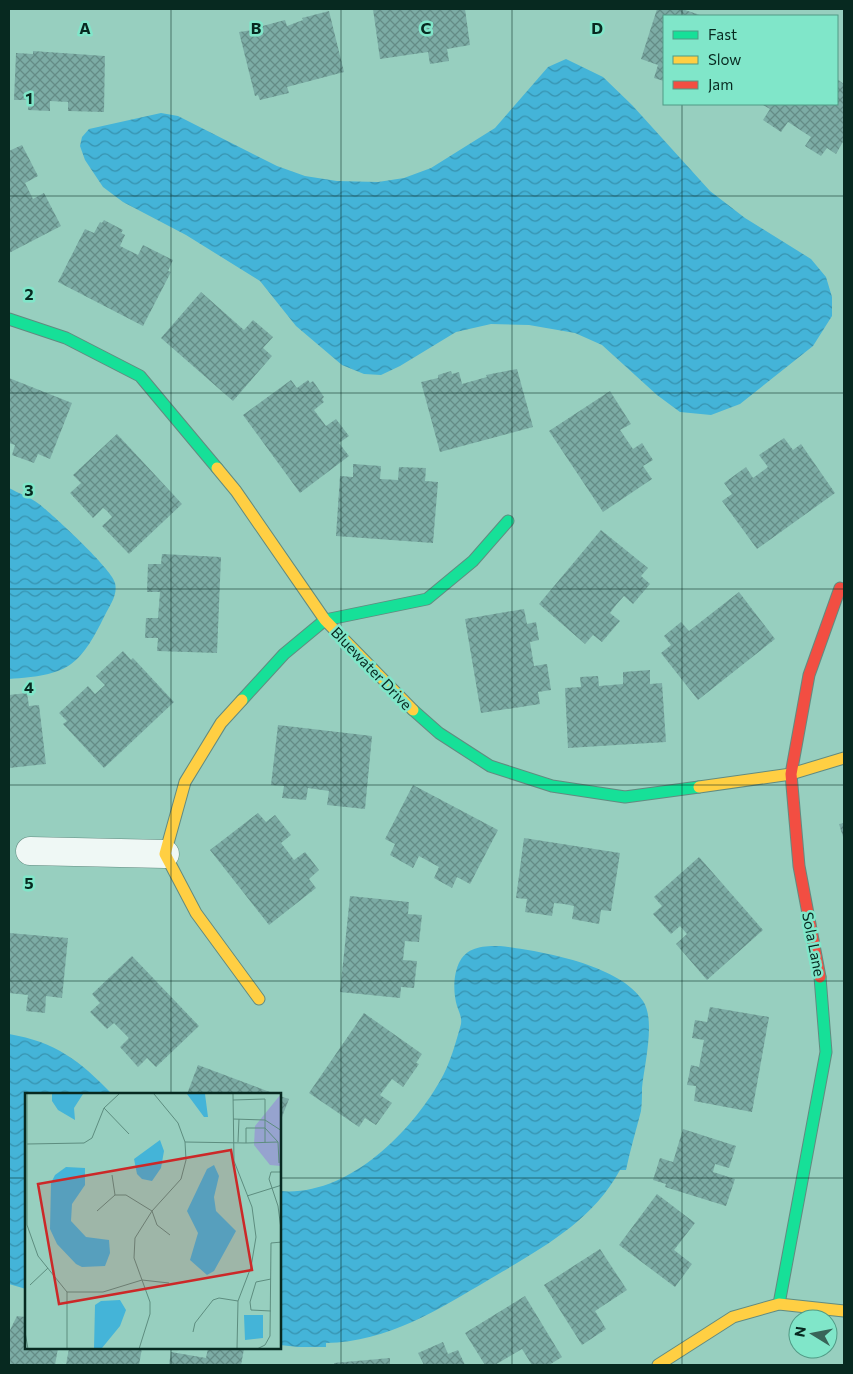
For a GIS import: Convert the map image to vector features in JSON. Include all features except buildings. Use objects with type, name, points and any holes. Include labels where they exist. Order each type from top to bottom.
[{"type":"street","name":"Bluewater Drive","points":[[9,319],[66,338],[140,376],[236,491],[326,620],[402,700],[439,733],[490,766],[552,786],[625,797],[791,774],[844,758]]},
{"type":"street","points":[[259,999],[196,913],[165,854],[184,782],[221,723],[284,654],[326,620],[427,599],[473,561],[508,521]]},
{"type":"street","name":"Sola Lane","points":[[779,1304],[826,1052],[820,976],[798,866],[791,774],[809,675],[840,588]]},
{"type":"street","points":[[30,851],[165,854]]},
{"type":"street","points":[[658,1365],[733,1317],[779,1304],[844,1311]]},
{"type":"water","points":[[566,59],[603,77],[632,105],[710,191],[745,218],[811,259],[826,277],[832,297],[832,316],[813,346],[740,404],[711,415],[680,412],[657,395],[602,345],[575,333],[529,325],[491,324],[456,332],[400,366],[381,375],[364,374],[342,365],[296,326],[260,281],[186,235],[123,202],[103,187],[85,160],[80,146],[82,137],[89,129],[161,113],[178,116],[277,166],[305,176],[337,181],[378,182],[404,178],[431,168],[495,128],[548,67]]},
{"type":"water","points":[[9,488],[28,497],[68,530],[94,555],[112,576],[116,587],[113,600],[96,633],[87,647],[69,665],[45,675],[9,679]]},
{"type":"water","points":[[500,946],[578,962],[616,978],[632,988],[643,1001],[649,1020],[648,1043],[641,1111],[626,1170],[620,1170],[608,1189],[594,1205],[563,1233],[527,1257],[432,1312],[412,1322],[371,1337],[326,1343],[326,1347],[281,1345],[281,1191],[305,1190],[328,1184],[351,1173],[393,1141],[411,1122],[440,1081],[455,1045],[461,1024],[454,989],[456,972],[460,961],[468,952],[483,947]]},
{"type":"water","points":[[9,1034],[40,1042],[54,1048],[78,1063],[111,1093],[25,1093],[25,1289],[9,1284]]},
{"type":"traffic: fast","points":[[9,319],[66,338],[140,376],[217,468]]},
{"type":"traffic: fast","points":[[242,700],[284,654],[325,620],[427,599],[473,561],[508,521]]},
{"type":"traffic: fast","points":[[413,710],[439,733],[490,766],[552,786],[625,797],[699,787]]},
{"type":"traffic: fast","points":[[779,1304],[826,1052],[820,977]]},
{"type":"traffic: slow","points":[[217,468],[236,491],[325,620],[413,710]]},
{"type":"traffic: slow","points":[[242,700],[221,723],[185,782],[165,854],[196,913],[259,999]]},
{"type":"traffic: slow","points":[[699,787],[791,774],[844,758]]},
{"type":"traffic: slow","points":[[658,1365],[733,1317],[779,1304],[844,1311]]},
{"type":"traffic: jam","points":[[820,977],[799,866],[791,774],[809,675],[840,588]]}]
